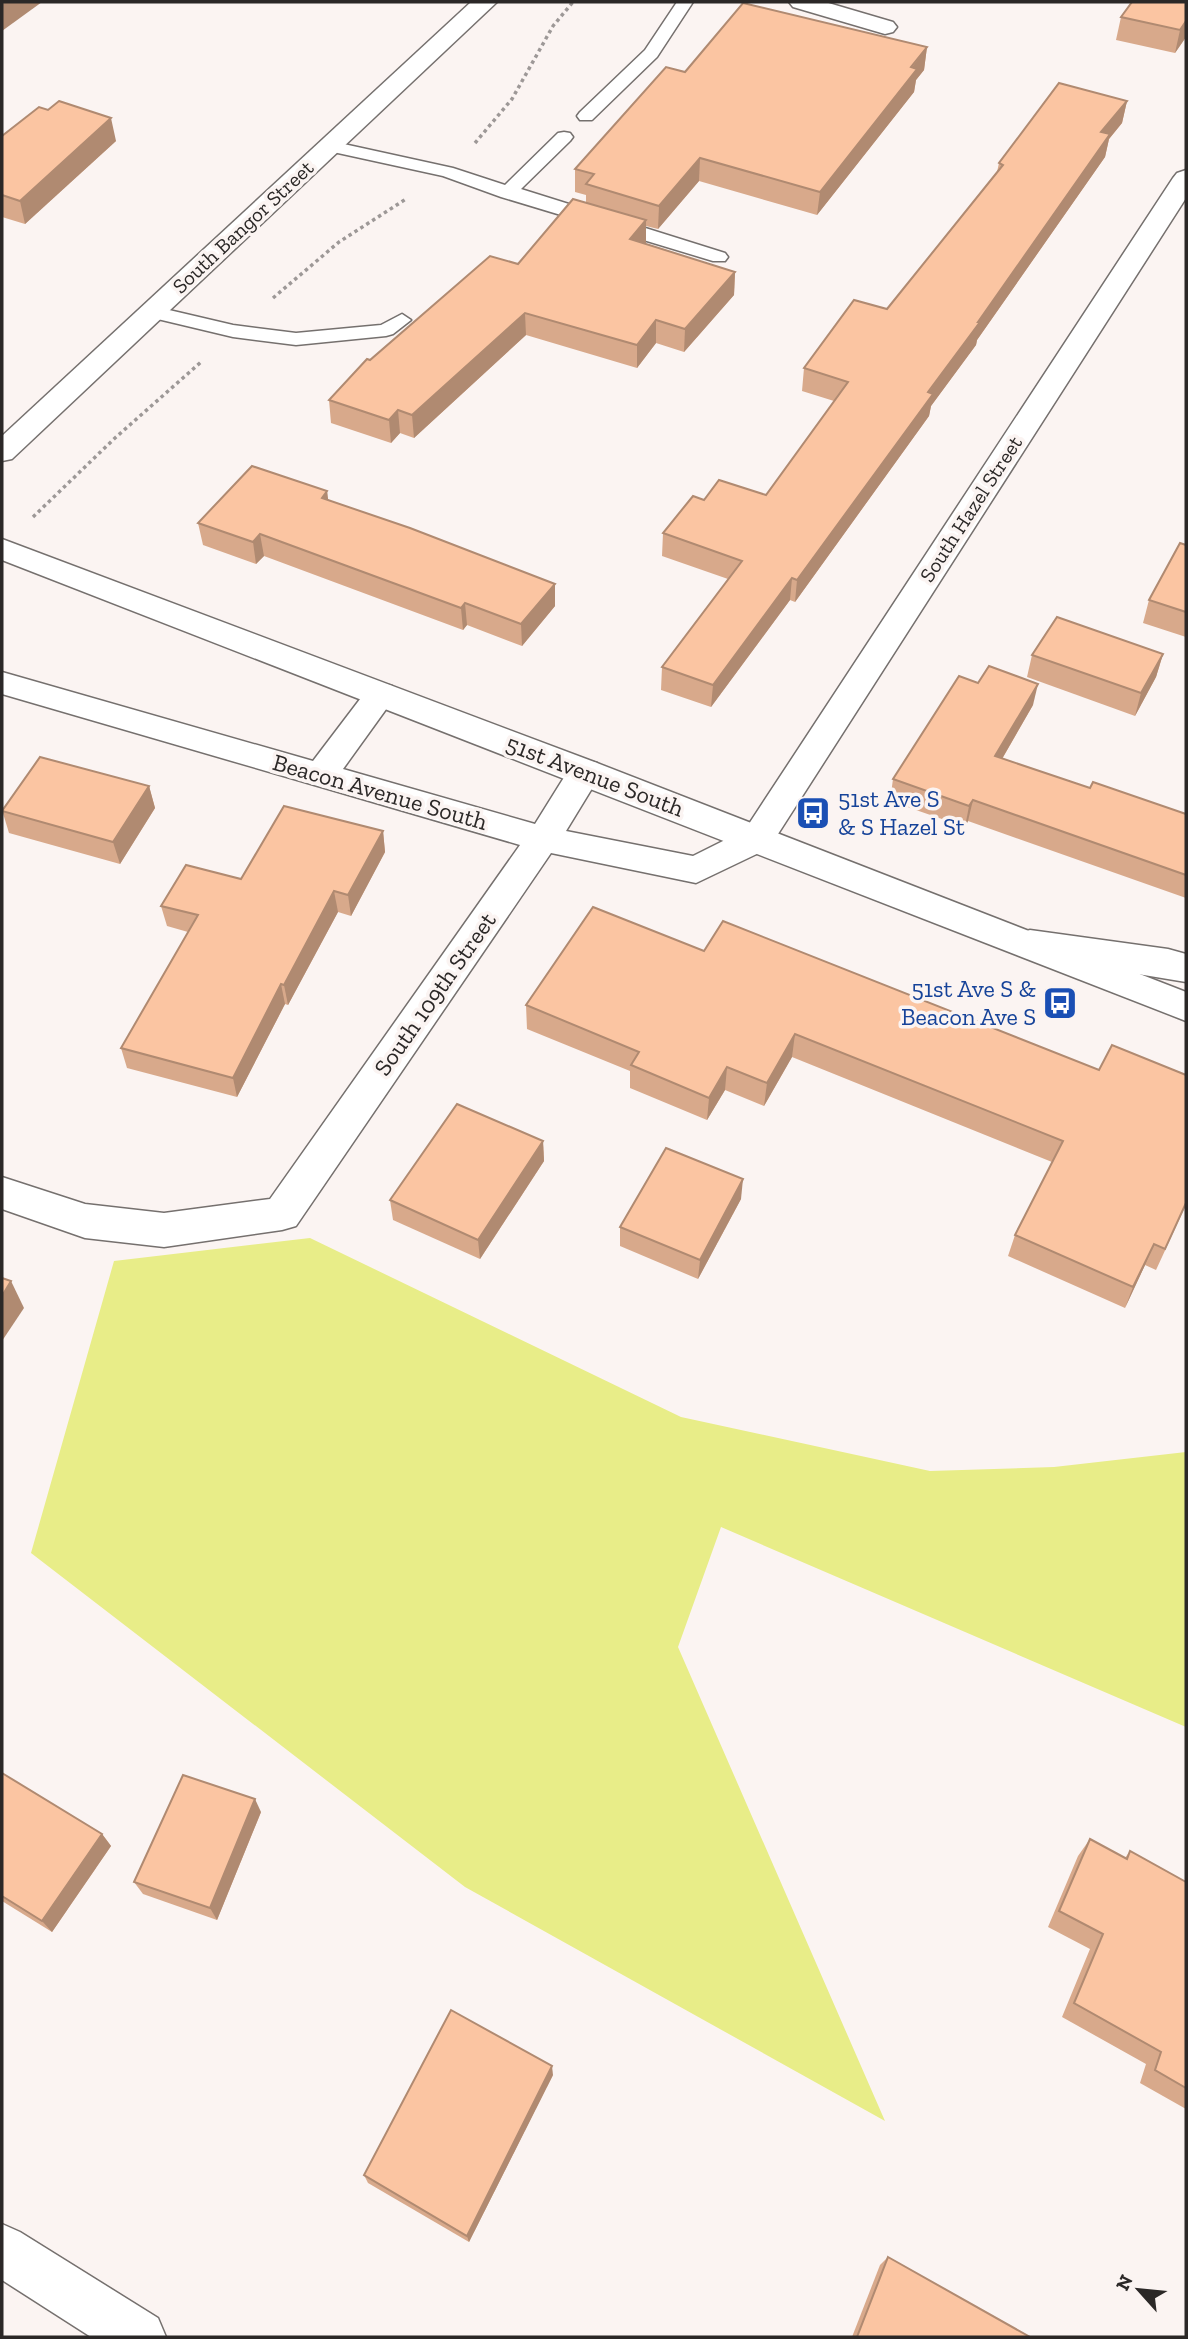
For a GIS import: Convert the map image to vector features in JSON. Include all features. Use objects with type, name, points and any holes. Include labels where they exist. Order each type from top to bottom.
[{"type":"street","name":"South Bangor Street","points":[[2,452],[485,2]]},
{"type":"street","points":[[801,2],[885,27]]},
{"type":"street","name":"South Hazel Street","points":[[757,839],[1186,178]]},
{"type":"street","name":"51st Avenue South","points":[[2,549],[585,772],[1186,1007]]},
{"type":"street","name":"Beacon Avenue South","points":[[2,683],[543,839],[696,870],[757,839]]},
{"type":"street","points":[[320,775],[382,694]]},
{"type":"street","name":"South 109th Street","points":[[2,1193],[85,1221],[164,1230],[282,1214],[543,839],[585,772]]},
{"type":"street","points":[[1028,944],[1168,963],[1186,968]]},
{"type":"street","points":[[2,2250],[139,2337]]},
{"type":"lane","points":[[586,116],[651,53],[685,2]]},
{"type":"lane","points":[[507,193],[564,137]]},
{"type":"lane","points":[[330,146],[447,172],[507,193],[719,257]]},
{"type":"lane","points":[[152,312],[233,331],[296,339],[386,330],[402,320]]},
{"type":"path","points":[[32,518],[233,331],[339,242],[447,172],[497,120],[529,72],[554,20],[573,2]]},
{"type":"green space","points":[[310,1238],[681,1417],[930,1471],[1054,1467],[1186,1452],[1186,1727],[721,1527],[678,1647],[885,2121],[465,1887],[31,1553],[114,1261]]},
{"type":"building","points":[[1132,2],[1186,2],[1186,21],[1180,30],[1121,17]]},
{"type":"building","points":[[743,3],[927,47],[911,67],[917,69],[820,192],[700,158],[659,206],[586,184],[594,174],[575,169],[666,67],[685,72]]},
{"type":"building","points":[[1059,83],[1127,101],[1101,132],[1110,134],[980,322],[928,392],[933,394],[797,580],[792,578],[713,685],[662,667],[742,561],[663,533],[693,496],[704,500],[719,480],[766,495],[848,382],[804,368],[854,300],[887,309],[1003,165],[999,163]]},
{"type":"building","points":[[59,101],[111,118],[20,201],[2,195],[2,136],[39,107],[48,110]]},
{"type":"building","points":[[573,199],[646,220],[630,239],[735,272],[685,329],[656,320],[637,345],[525,313],[412,415],[398,410],[389,420],[329,400],[367,359],[370,360],[490,256],[518,264]]},
{"type":"building","points":[[252,466],[327,491],[322,498],[410,528],[555,584],[521,624],[465,603],[461,608],[260,534],[253,542],[198,523]]},
{"type":"building","points":[[1180,543],[1186,545],[1186,612],[1149,600]]},
{"type":"building","points":[[1057,617],[1163,654],[1141,693],[1032,655]]},
{"type":"building","points":[[989,666],[1038,684],[995,756],[1090,788],[1093,782],[1186,814],[1186,875],[973,800],[969,806],[893,779],[959,676],[978,683]]},
{"type":"building","points":[[40,757],[149,786],[113,842],[2,811]]},
{"type":"building","points":[[284,806],[383,831],[348,895],[334,891],[284,985],[281,984],[233,1078],[121,1048],[198,915],[161,906],[186,865],[241,879]]},
{"type":"building","points":[[593,907],[704,951],[723,921],[1099,1070],[1112,1045],[1186,1075],[1186,1203],[1165,1249],[1154,1244],[1133,1287],[1015,1235],[1063,1141],[795,1034],[767,1083],[727,1067],[709,1098],[631,1065],[639,1052],[526,1005]]},
{"type":"building","points":[[457,1104],[543,1141],[478,1240],[390,1200]]},
{"type":"building","points":[[666,1148],[743,1179],[700,1260],[620,1227]]},
{"type":"building","points":[[2,1278],[11,1281],[2,1296]]},
{"type":"building","points":[[2,1773],[102,1834],[42,1921],[2,1896]]},
{"type":"building","points":[[183,1775],[255,1799],[210,1908],[134,1882]]},
{"type":"building","points":[[1090,1839],[1127,1859],[1130,1851],[1186,1882],[1186,2088],[1155,2070],[1161,2052],[1074,2003],[1103,1934],[1059,1911]]},
{"type":"building","points":[[451,2010],[552,2066],[467,2236],[364,2175]]},
{"type":"building","points":[[888,2257],[1030,2337],[857,2337]]},
{"type":"place","name":"51st Ave S & S Hazel St","points":[[813,813]]},
{"type":"place","name":"51st Ave S & Beacon Ave S","points":[[1060,1003]]}]
